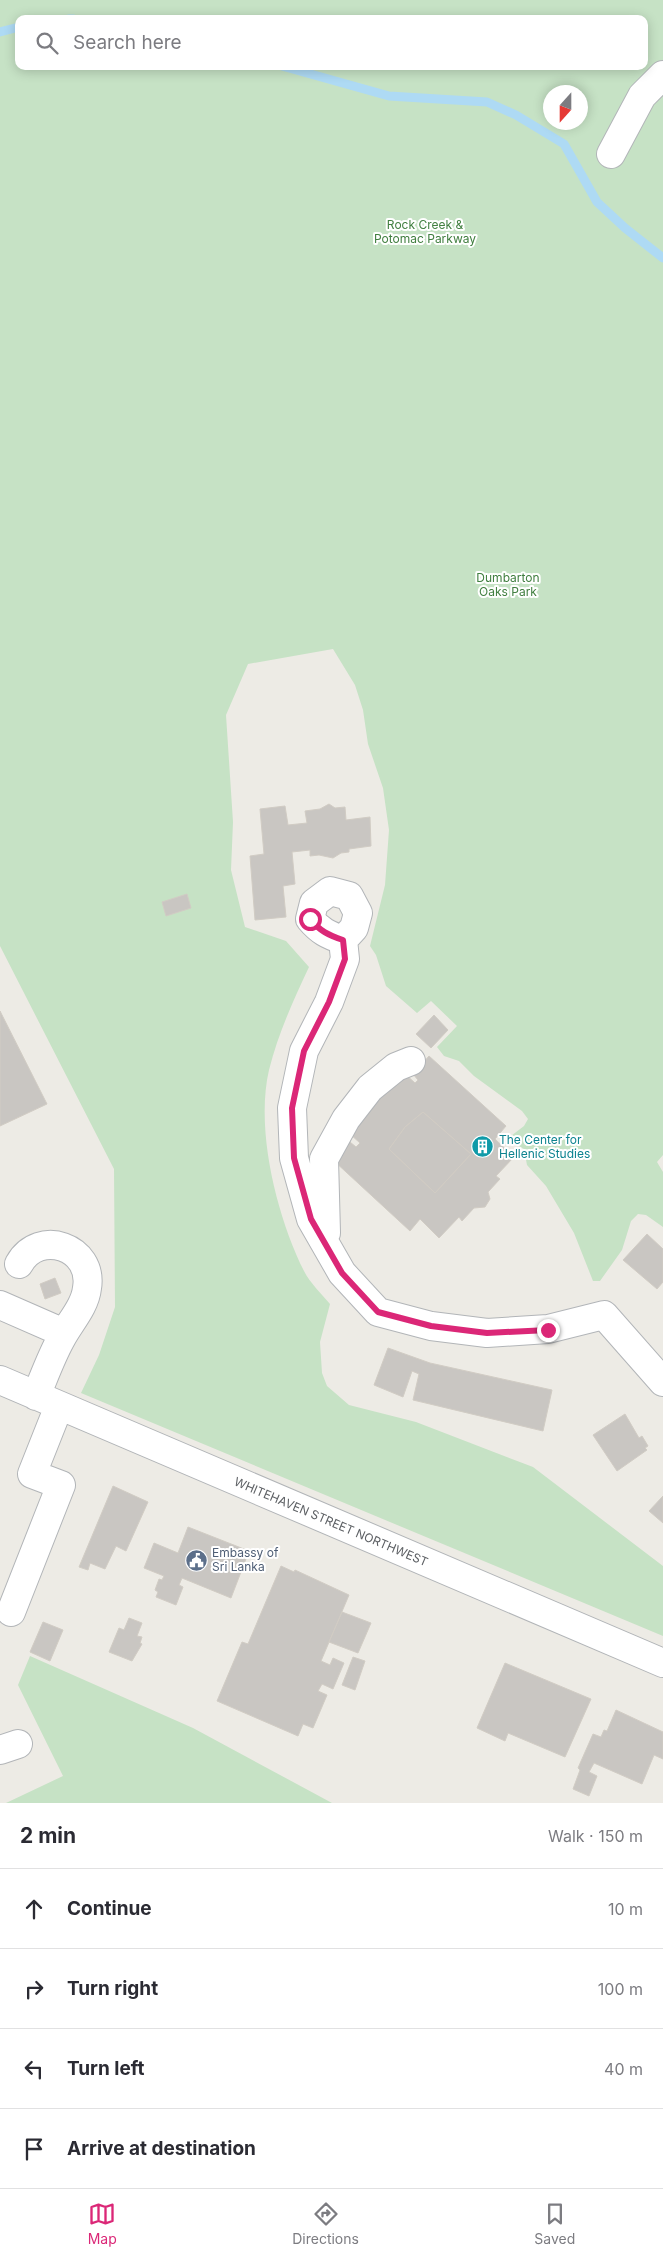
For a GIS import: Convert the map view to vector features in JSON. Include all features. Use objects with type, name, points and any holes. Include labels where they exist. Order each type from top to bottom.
[{"type":"street","points":[[611,154],[642,96],[663,75]]},
{"type":"street","points":[[343,940],[345,959],[329,1002],[304,1051],[292,1108],[294,1158],[311,1219],[342,1273],[378,1312],[431,1326],[487,1333],[548,1330],[604,1315],[663,1382]]},
{"type":"street","points":[[327,1247],[324,1159],[346,1119],[370,1088],[396,1067],[411,1061]]},
{"type":"street","points":[[11,1612],[61,1486],[32,1474],[64,1333],[84,1300],[88,1287],[86,1269],[77,1254],[60,1246],[44,1245],[31,1250],[19,1264]]},
{"type":"street","points":[[0,1305],[64,1333]]},
{"type":"street","name":"WHITEHAVEN STREET NORTHWEST","points":[[0,1380],[663,1663]]},
{"type":"green space","points":[[0,0],[663,0],[663,1155],[657,1162],[663,1172],[663,1227],[646,1215],[638,1214],[631,1221],[622,1250],[600,1281],[593,1281],[574,1233],[546,1186],[527,1165],[524,1149],[507,1139],[524,1126],[528,1119],[522,1111],[474,1076],[459,1061],[444,1056],[437,1047],[457,1026],[431,1001],[417,1013],[386,986],[376,955],[370,946],[385,885],[389,830],[383,788],[368,744],[363,710],[355,685],[333,649],[248,664],[226,715],[233,822],[231,870],[245,927],[286,941],[309,967],[286,1018],[269,1070],[265,1094],[265,1119],[271,1173],[285,1225],[306,1275],[330,1304],[320,1342],[322,1373],[327,1386],[349,1405],[416,1422],[533,1467],[663,1566],[663,1636],[81,1393],[99,1355],[115,1307],[114,1169],[0,946]]},
{"type":"green space","points":[[30,1656],[193,1728],[332,1803],[6,1803],[63,1776],[18,1685]]},
{"type":"building","points":[[329,804],[335,808],[345,807],[346,820],[370,817],[371,846],[349,849],[349,852],[341,853],[333,858],[319,855],[310,856],[310,850],[292,852],[295,884],[283,886],[286,917],[255,920],[250,856],[264,854],[260,809],[285,806],[288,825],[307,823],[305,811],[320,809]]},
{"type":"building","points":[[187,894],[191,908],[166,916],[162,902]]},
{"type":"building","points":[[0,1011],[47,1104],[0,1126]]},
{"type":"building","points":[[434,1015],[448,1030],[431,1048],[416,1034]]},
{"type":"building","name":"The Center for Hellenic Studies","points":[[429,1056],[506,1126],[495,1139],[514,1157],[496,1176],[500,1179],[488,1192],[490,1199],[485,1207],[474,1208],[462,1221],[459,1217],[439,1238],[420,1219],[410,1231],[333,1160],[350,1142],[356,1147],[360,1143],[350,1134],[388,1085],[404,1073],[415,1083],[418,1080],[413,1074]],"holes":[[[423,1112],[471,1154],[435,1193],[389,1149],[405,1127]]]},
{"type":"building","points":[[423,1112],[471,1154],[435,1193],[389,1149],[405,1127]]},
{"type":"building","points":[[647,1234],[663,1249],[663,1282],[657,1289],[623,1260]]},
{"type":"building","points":[[55,1278],[61,1293],[45,1299],[40,1284]]},
{"type":"building","points":[[388,1348],[430,1363],[552,1390],[543,1431],[413,1400],[419,1374],[412,1371],[403,1397],[374,1385]]},
{"type":"building","points":[[625,1414],[639,1438],[642,1436],[648,1446],[645,1448],[647,1450],[617,1471],[593,1435]]},
{"type":"building","points":[[113,1486],[148,1502],[126,1551],[116,1546],[105,1569],[90,1563],[88,1570],[79,1567]]},
{"type":"building","points":[[663,1496],[663,1523],[649,1511]]},
{"type":"building","name":"Embassy of Sri Lanka","points":[[188,1527],[249,1551],[231,1598],[182,1578],[179,1585],[183,1587],[176,1605],[156,1597],[158,1592],[155,1590],[159,1579],[162,1580],[164,1576],[144,1568],[154,1543],[178,1553]]},
{"type":"building","points":[[281,1566],[294,1572],[295,1570],[349,1595],[321,1661],[330,1665],[333,1658],[344,1663],[333,1689],[322,1684],[318,1691],[327,1695],[313,1728],[303,1724],[298,1736],[217,1701],[242,1642],[248,1644]]},
{"type":"building","points":[[342,1612],[371,1623],[358,1653],[329,1642]]},
{"type":"building","points":[[129,1618],[142,1623],[137,1636],[142,1637],[140,1643],[142,1644],[132,1661],[109,1652],[119,1628],[124,1630]]},
{"type":"building","points":[[43,1622],[63,1630],[50,1661],[30,1652]]},
{"type":"building","points":[[353,1657],[365,1661],[355,1690],[342,1685]]},
{"type":"building","points":[[505,1663],[591,1699],[565,1757],[508,1733],[505,1741],[477,1728]]},
{"type":"building","points":[[616,1710],[663,1732],[663,1759],[654,1755],[642,1784],[594,1763],[589,1772],[597,1776],[589,1796],[573,1789],[580,1770],[578,1768],[593,1734],[601,1737],[604,1730],[607,1731]]},
{"type":"waterway","points":[[0,32],[15,28]]},
{"type":"waterway","points":[[296,70],[389,96],[487,102],[516,115],[564,144],[597,202],[625,228],[663,258]]},
{"type":"place","name":"The Center for Hellenic Studies","points":[[483,1147]]},
{"type":"place","name":"Embassy of Sri Lanka","points":[[196,1560]]},
{"type":"route","points":[[310,919],[327,934],[343,940],[345,959],[329,1002],[304,1051],[292,1108],[294,1158],[311,1219],[342,1273],[378,1312],[431,1326],[487,1333],[548,1330]]},
{"type":"park label","name":"Rock Creek & Potomac Parkway","points":[[425,232]]},
{"type":"park label","name":"Dumbarton Oaks Park","points":[[508,585]]}]
